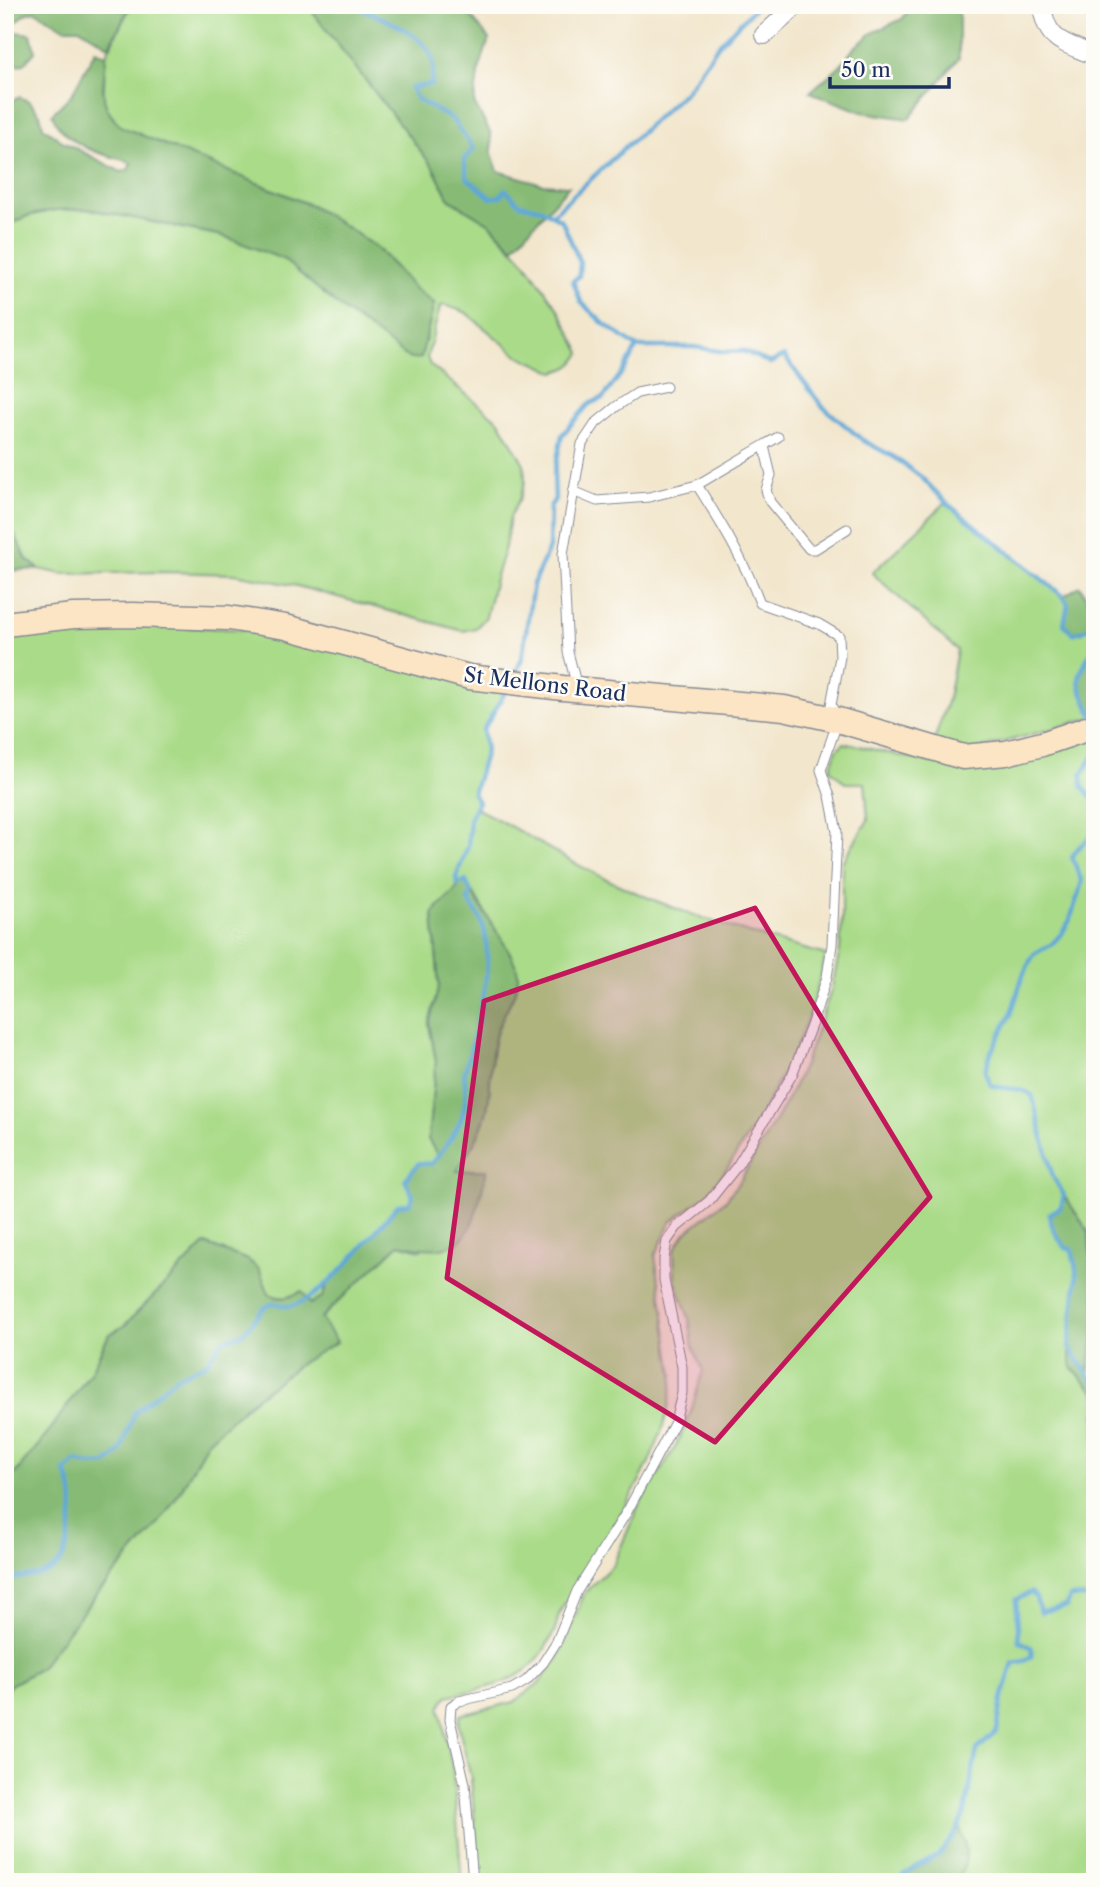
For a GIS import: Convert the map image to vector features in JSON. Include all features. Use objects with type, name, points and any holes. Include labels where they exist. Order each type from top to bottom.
[{"type":"main road","name":"St Mellons Road","points":[[5,624],[73,615],[229,618],[286,627],[469,677],[578,690],[784,708],[838,720],[963,757],[1006,753],[1088,728]]},
{"type":"street","points":[[764,35],[797,5]]},
{"type":"street","points":[[1042,5],[1044,22],[1055,40],[1095,56]]},
{"type":"lane","points":[[578,690],[568,652],[563,554],[582,444],[596,424],[637,393],[666,387]]},
{"type":"lane","points":[[573,491],[597,501],[649,497],[697,485],[778,437]]},
{"type":"lane","points":[[764,446],[771,475],[766,490],[770,502],[809,548],[815,549],[847,529]]},
{"type":"lane","points":[[473,1882],[465,1784],[450,1720],[452,1706],[512,1689],[526,1681],[543,1663],[557,1641],[578,1591],[628,1510],[675,1422],[682,1393],[681,1367],[664,1280],[667,1241],[677,1227],[709,1200],[737,1166],[792,1075],[827,977],[832,945],[837,832],[830,796],[821,770],[838,720],[831,705],[840,657],[839,636],[819,624],[760,603],[738,552],[697,485]]},
{"type":"highlighted area","points":[[755,908],[930,1197],[715,1442],[447,1278],[484,1001]]},
{"type":"green space","points":[[5,5],[131,5],[109,46],[79,28],[65,28],[35,11],[25,14],[18,21],[5,17]]},
{"type":"green space","points":[[131,5],[307,5],[433,167],[449,199],[490,224],[525,262],[558,309],[581,353],[570,366],[554,372],[517,355],[465,312],[444,305],[440,307],[427,358],[430,365],[499,421],[524,464],[525,482],[510,517],[505,547],[486,617],[476,628],[463,631],[297,586],[235,574],[62,574],[39,569],[27,560],[5,515],[7,226],[27,216],[55,210],[88,209],[223,236],[283,259],[336,304],[410,358],[421,357],[434,304],[414,288],[379,250],[310,205],[122,127],[106,111],[103,99],[106,55]]},
{"type":"green space","points":[[307,5],[462,5],[489,39],[478,73],[474,103],[491,134],[492,154],[498,171],[542,184],[569,186],[513,248],[490,224],[449,199],[433,167]]},
{"type":"green space","points":[[913,5],[959,5],[959,58],[909,119],[862,112],[810,92],[841,65],[854,48],[872,33],[902,19]]},
{"type":"green space","points":[[5,31],[31,34],[35,52],[24,64],[5,66]]},
{"type":"green space","points":[[95,51],[106,55],[103,85],[105,102],[108,111],[122,127],[310,205],[379,250],[414,288],[434,304],[421,358],[410,359],[336,304],[283,259],[223,236],[88,209],[55,210],[27,216],[7,226],[5,230],[5,104],[20,97],[30,102],[40,114],[43,127],[62,141],[121,172],[128,170],[131,163],[92,150],[68,136],[52,114],[72,94]]},
{"type":"green space","points":[[946,502],[1063,596],[1081,633],[1094,625],[1095,646],[1079,673],[1079,687],[1094,717],[972,751],[934,741],[948,699],[957,650],[872,573]]},
{"type":"green space","points":[[5,515],[27,560],[39,569],[5,571]]},
{"type":"green space","points":[[1080,586],[1095,615],[1095,626],[1073,634],[1064,624],[1068,604],[1063,596]]},
{"type":"green space","points":[[105,624],[256,630],[506,691],[483,730],[486,751],[473,794],[478,802],[475,808],[582,867],[653,900],[739,930],[826,955],[811,1011],[795,1050],[761,1115],[708,1194],[671,1222],[655,1256],[673,1375],[659,1438],[646,1468],[561,1610],[553,1634],[534,1663],[502,1683],[447,1696],[440,1708],[453,1773],[462,1882],[5,1882],[5,1702],[10,1685],[39,1669],[92,1600],[158,1524],[180,1492],[207,1442],[248,1404],[304,1361],[337,1342],[320,1318],[399,1244],[421,1250],[487,1170],[456,1171],[483,1124],[496,1032],[517,986],[512,957],[466,881],[460,883],[433,914],[439,986],[429,1024],[436,1061],[428,1139],[438,1156],[409,1204],[329,1281],[322,1297],[310,1304],[302,1292],[286,1298],[269,1294],[259,1269],[205,1244],[125,1325],[109,1335],[90,1373],[46,1436],[5,1486],[5,634]]},
{"type":"green space","points":[[1095,646],[1094,717],[1079,681],[1083,667]]},
{"type":"green space","points":[[1095,736],[1095,1293],[1088,1231],[1063,1196],[1062,1206],[1076,1276],[1069,1347],[1087,1371],[1095,1332],[1095,1882],[956,1882],[961,1873],[959,1827],[938,1856],[912,1869],[900,1882],[480,1882],[471,1778],[458,1724],[460,1715],[514,1702],[539,1683],[558,1659],[585,1592],[613,1565],[638,1507],[676,1446],[691,1412],[703,1370],[693,1347],[689,1318],[675,1280],[674,1251],[684,1234],[725,1201],[740,1181],[804,1065],[831,991],[840,950],[842,862],[868,820],[865,783],[845,783],[830,769],[837,749],[844,743],[931,762],[981,768],[1025,761]]},
{"type":"green space","points":[[466,881],[510,954],[518,974],[516,989],[498,1027],[493,1045],[488,1102],[483,1124],[457,1171],[487,1170],[471,1224],[455,1244],[441,1248],[399,1244],[321,1318],[337,1342],[304,1361],[248,1404],[207,1442],[180,1492],[158,1524],[92,1600],[39,1669],[10,1685],[5,1702],[5,1486],[46,1436],[90,1373],[109,1335],[125,1325],[205,1244],[248,1260],[259,1269],[269,1294],[286,1297],[302,1291],[310,1304],[322,1297],[329,1281],[341,1271],[398,1205],[409,1204],[413,1196],[405,1180],[419,1163],[431,1164],[438,1156],[428,1139],[436,1061],[429,1024],[439,986],[433,914],[460,883]]},
{"type":"green space","points":[[1064,1195],[1088,1231],[1095,1293],[1095,1332],[1088,1372],[1095,1384],[1095,1392],[1072,1368],[1069,1347],[1076,1275],[1072,1249],[1066,1248],[1056,1236],[1049,1214],[1061,1207]]},
{"type":"green space","points":[[959,1826],[966,1854],[964,1867],[956,1882],[900,1882],[912,1869],[939,1856]]},
{"type":"waterway","points":[[353,5],[411,34],[429,51],[433,61],[432,84],[411,88],[417,99],[452,119],[474,149],[464,159],[467,178],[491,198],[501,196],[505,189],[520,204],[542,209],[562,221],[580,262],[579,276],[573,281],[581,302],[603,323],[637,347],[603,398],[589,404],[562,435],[554,474],[555,499],[550,507],[549,548],[533,584],[522,659],[515,674]]},
{"type":"waterway","points":[[552,215],[687,90],[719,44],[758,5]]},
{"type":"waterway","points":[[637,347],[694,347],[726,352],[743,351],[770,363],[784,356],[822,406],[864,441],[894,457],[921,477],[949,505],[1063,596],[1068,604],[1064,624],[1073,634],[1095,626]]},
{"type":"waterway","points":[[1094,719],[1079,682],[1082,668],[1095,646]]},
{"type":"waterway","points":[[5,1580],[41,1574],[53,1569],[64,1554],[72,1518],[71,1486],[65,1471],[76,1461],[90,1465],[106,1464],[120,1452],[135,1412],[177,1377],[207,1363],[222,1341],[243,1333],[265,1307],[274,1303],[290,1306],[303,1302],[332,1279],[398,1205],[409,1204],[413,1196],[405,1180],[419,1163],[432,1164],[454,1133],[463,1113],[466,1089],[464,1075],[479,1017],[487,955],[480,918],[468,900],[471,893],[466,881],[457,884],[456,877],[468,846],[470,817],[478,802],[473,794],[486,751],[483,730],[506,691]]},
{"type":"waterway","points":[[1095,754],[1082,774],[1082,786],[1094,800],[1095,810]]},
{"type":"waterway","points":[[1095,821],[1091,837],[1072,857],[1082,882],[1070,920],[1052,944],[1034,954],[1023,975],[1011,1014],[991,1052],[985,1072],[990,1084],[1022,1090],[1032,1095],[1053,1177],[1064,1195],[1061,1207],[1049,1214],[1050,1219],[1060,1240],[1066,1248],[1072,1249],[1077,1275],[1069,1347],[1095,1384]]},
{"type":"waterway","points":[[900,1882],[903,1876],[914,1868],[938,1856],[955,1834],[965,1812],[977,1750],[997,1731],[1002,1699],[1013,1663],[1031,1657],[1032,1648],[1019,1641],[1016,1600],[1031,1592],[1040,1612],[1067,1606],[1070,1597],[1095,1597]]}]
